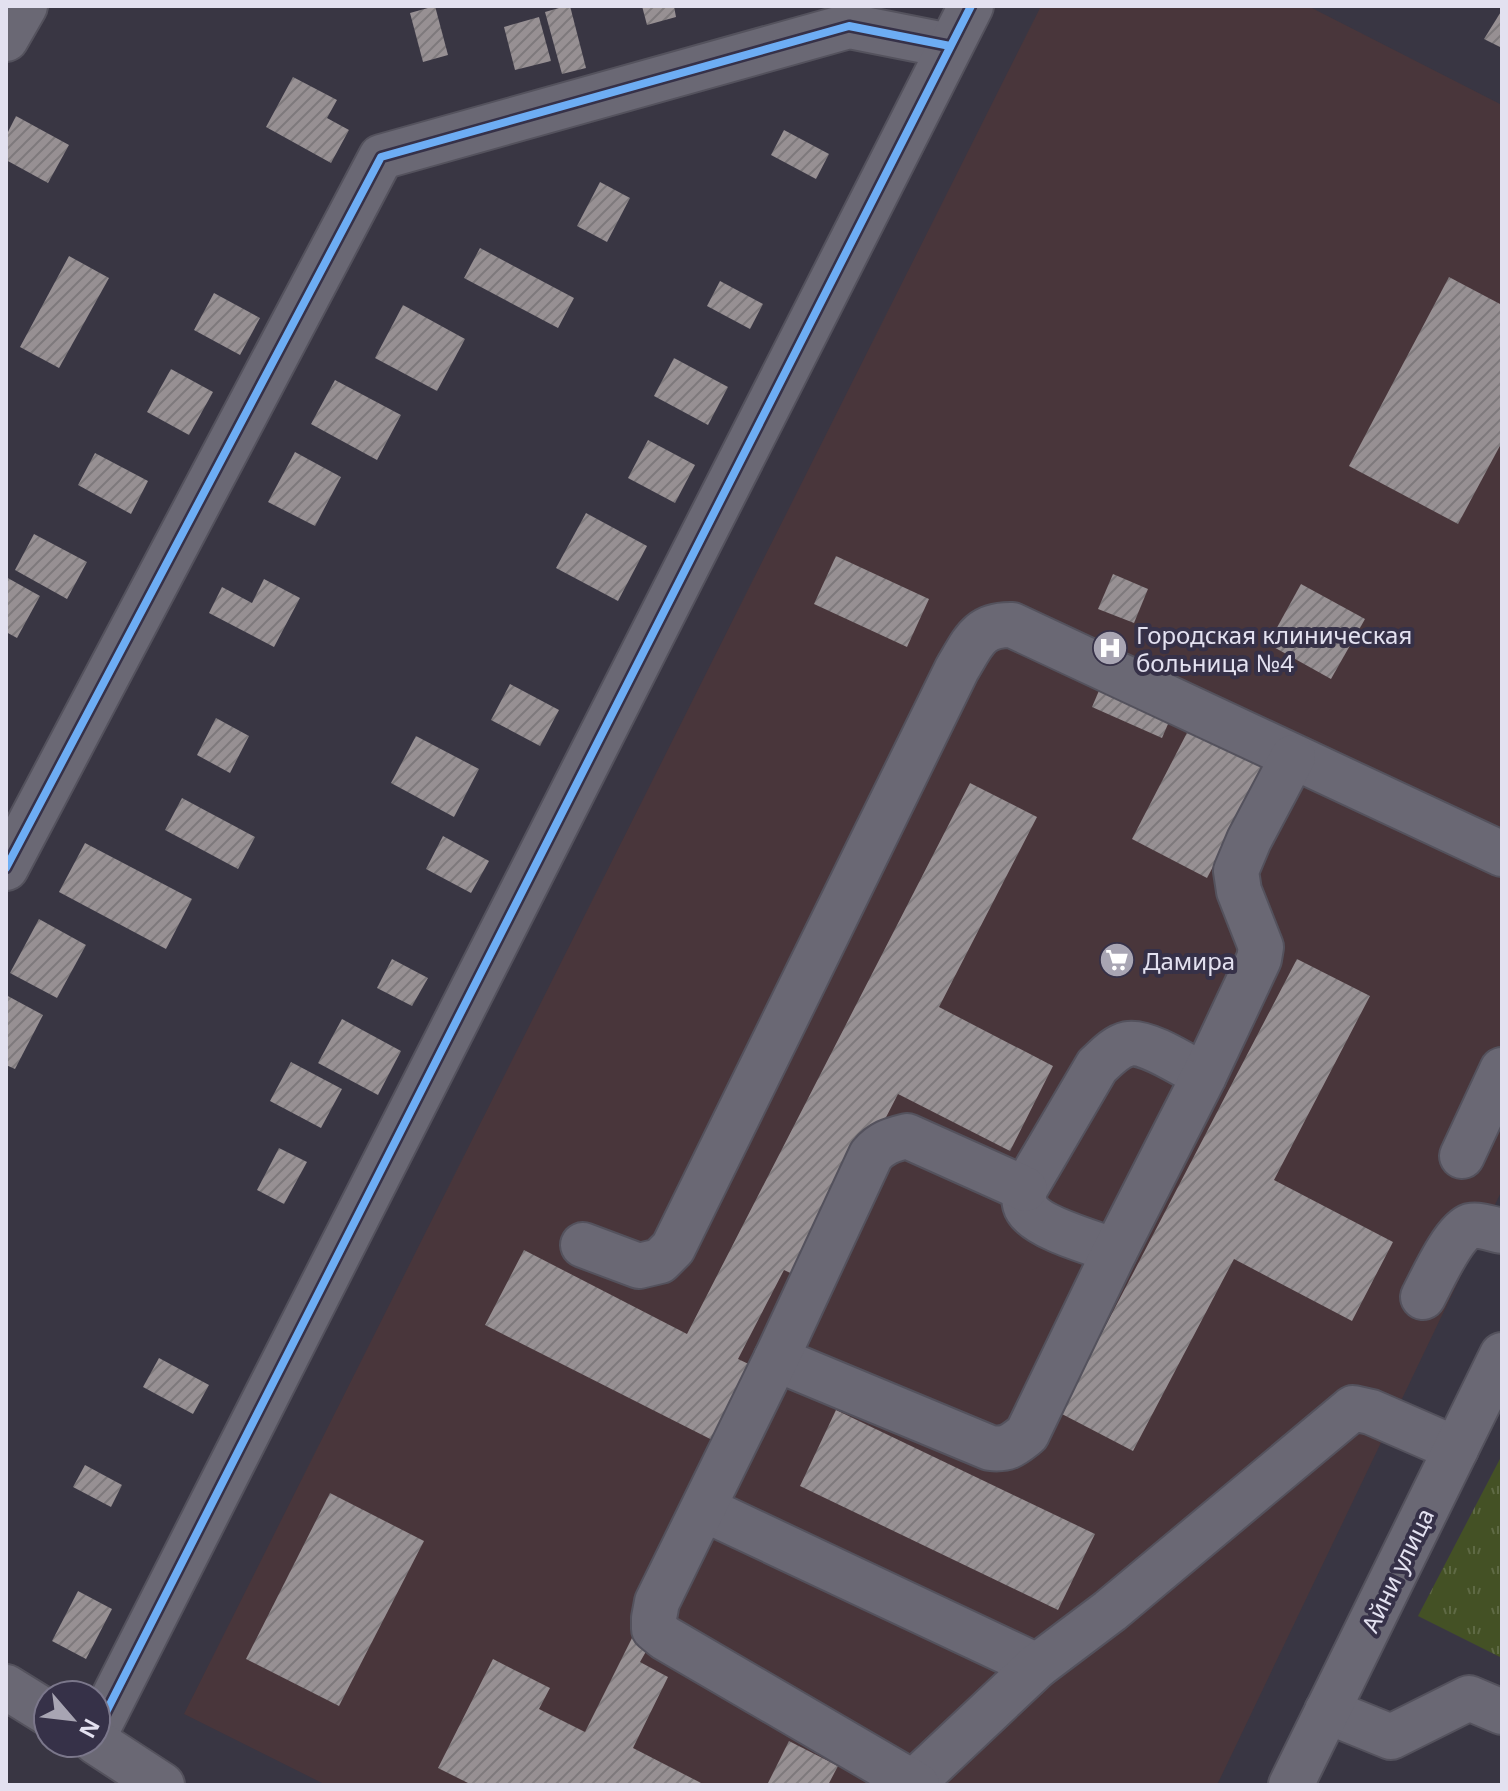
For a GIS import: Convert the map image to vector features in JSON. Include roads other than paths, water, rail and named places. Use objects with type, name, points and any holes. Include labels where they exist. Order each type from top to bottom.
[{"type":"street","points":[[6,39],[25,6]]},
{"type":"street","points":[[112,1700],[971,6]]},
{"type":"street","points":[[6,868],[381,157],[849,26],[950,46]]},
{"type":"street","points":[[583,1245],[639,1266],[660,1261],[673,1248],[957,669],[976,638],[995,624],[1012,625],[1502,854]]},
{"type":"street","points":[[776,1359],[990,1448],[1002,1449],[1015,1444],[1027,1434],[1259,959],[1261,947],[1239,891],[1236,871],[1293,757]]},
{"type":"street","points":[[1115,1251],[1063,1232],[1038,1218],[1027,1208],[1025,1189],[1097,1066],[1114,1050],[1129,1043],[1143,1045],[1204,1076]]},
{"type":"street","points":[[1462,1156],[1502,1070]]},
{"type":"street","points":[[1025,1189],[907,1136],[879,1145],[871,1155],[776,1359],[657,1602],[654,1629],[915,1784],[1037,1666],[1110,1611],[1353,1408],[1371,1412],[1456,1449]]},
{"type":"street","points":[[1423,1297],[1462,1230],[1473,1225],[1502,1231]]},
{"type":"street","name":"Айни улица","points":[[1291,1785],[1502,1355]]},
{"type":"street","points":[[704,1509],[1037,1666]]},
{"type":"street","points":[[6,1687],[32,1703]]},
{"type":"street","points":[[1327,1711],[1391,1737],[1469,1698],[1502,1712]]},
{"type":"street","points":[[112,1752],[162,1785]]},
{"type":"place","name":"Городская клиническая больница №4","points":[[1110,648]]},
{"type":"place","name":"Дамира","points":[[1117,960]]}]
